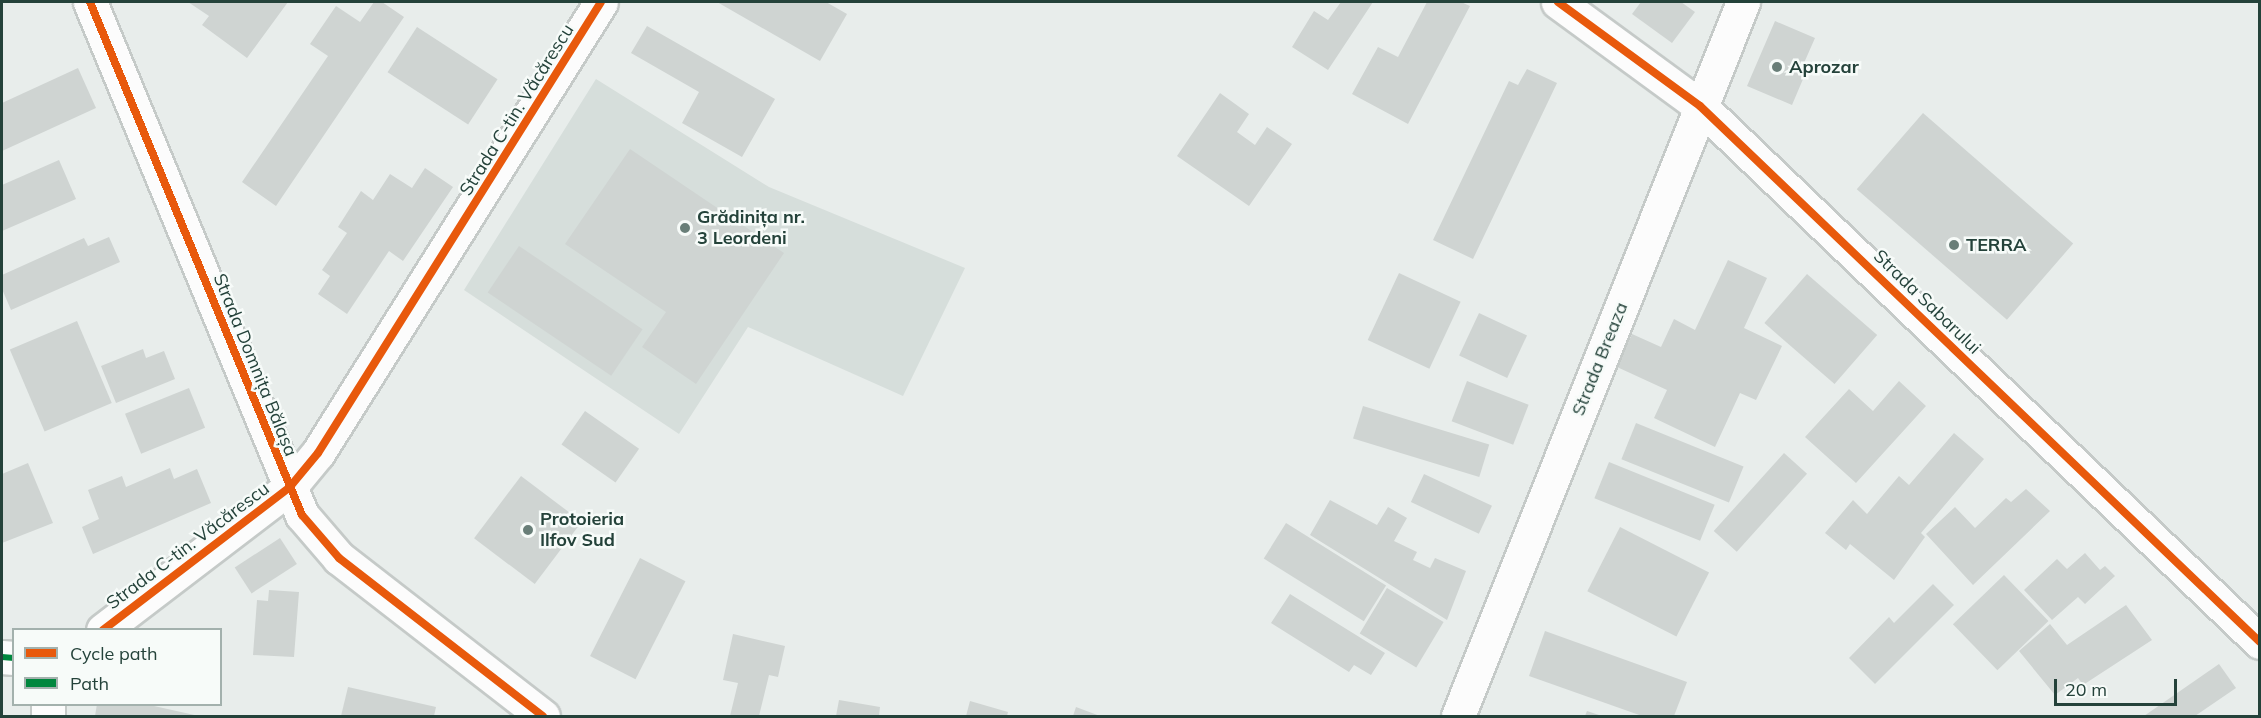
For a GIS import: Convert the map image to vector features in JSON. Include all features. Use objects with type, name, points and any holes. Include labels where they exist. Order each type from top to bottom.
[{"type":"street","name":"Strada Domnița Bălașa","points":[[90,2],[302,515],[339,558],[543,717]]},
{"type":"street","name":"Strada C-tin. Văcărescu","points":[[106,628],[289,488],[318,453],[387,349],[601,2]]},
{"type":"street","name":"Strada Sabarului","points":[[1558,2],[1700,106],[2259,642]]},
{"type":"street","name":"Strada Breaza","points":[[1458,717],[1743,2]]},
{"type":"shaded area","name":"Grădinița nr. 3 Leordeni","points":[[596,79],[769,187],[965,268],[903,396],[748,327],[679,434],[464,290]]},
{"type":"building","points":[[188,2],[288,2],[247,58],[202,25],[209,16]]},
{"type":"building","points":[[374,2],[382,2],[404,17],[276,206],[242,182],[328,56],[310,44],[336,6],[360,22]]},
{"type":"building","points":[[717,2],[826,2],[847,14],[820,61]]},
{"type":"building","points":[[1341,2],[1373,2],[1328,70],[1292,47],[1314,11],[1328,20]]},
{"type":"building","points":[[1427,2],[1461,2],[1470,6],[1408,124],[1352,94],[1378,47],[1398,57]]},
{"type":"building","points":[[1641,2],[1681,2],[1695,12],[1672,43],[1632,14]]},
{"type":"building","points":[[1775,21],[1815,38],[1804,63],[1809,65],[1792,105],[1747,86]]},
{"type":"building","points":[[647,26],[775,99],[742,157],[682,123],[699,92],[631,53]]},
{"type":"building","points":[[417,27],[498,79],[468,125],[388,72]]},
{"type":"building","points":[[78,68],[96,108],[2,151],[2,103]]},
{"type":"building","points":[[1527,69],[1557,83],[1473,259],[1433,240],[1509,81],[1518,85]]},
{"type":"building","points":[[1220,93],[1249,114],[1237,132],[1255,145],[1267,127],[1292,144],[1249,206],[1177,156]]},
{"type":"building","points":[[1923,113],[2073,244],[2007,320],[1857,189]]},
{"type":"building","points":[[630,149],[784,253],[696,384],[642,347],[666,312],[565,244]]},
{"type":"building","points":[[59,160],[76,199],[2,231],[2,185]]},
{"type":"building","points":[[425,168],[453,187],[403,261],[389,251],[347,314],[318,294],[330,276],[322,270],[347,233],[338,227],[361,191],[373,200],[390,174],[412,188]]},
{"type":"building","points":[[109,237],[120,262],[11,310],[2,289],[2,275],[84,238],[88,246]]},
{"type":"building","points":[[519,246],[643,329],[611,376],[488,292]]},
{"type":"building","points":[[1728,260],[1767,278],[1744,328],[1782,346],[1756,400],[1740,393],[1715,447],[1654,418],[1667,390],[1617,367],[1632,334],[1661,347],[1674,319],[1695,330]]},
{"type":"building","points":[[1399,273],[1461,302],[1429,369],[1368,340]]},
{"type":"building","points":[[1807,274],[1877,335],[1835,384],[1764,323]]},
{"type":"building","points":[[1479,313],[1527,335],[1507,378],[1459,356]]},
{"type":"building","points":[[77,321],[112,403],[45,431],[10,350]]},
{"type":"building","points":[[143,349],[146,358],[164,351],[175,379],[116,403],[101,366]]},
{"type":"building","points":[[1467,381],[1529,405],[1513,445],[1452,421]]},
{"type":"building","points":[[1899,381],[1926,406],[1856,483],[1805,437],[1849,389],[1873,411]]},
{"type":"building","points":[[189,388],[205,428],[141,454],[125,414]]},
{"type":"building","points":[[1363,406],[1489,445],[1479,477],[1353,439]]},
{"type":"building","points":[[585,411],[639,449],[616,482],[561,445]]},
{"type":"building","points":[[1636,423],[1744,466],[1729,503],[1621,459]]},
{"type":"building","points":[[1954,433],[1984,459],[1921,533],[1925,537],[1894,580],[1850,544],[1846,550],[1825,533],[1853,500],[1867,514],[1899,476],[1909,485]]},
{"type":"building","points":[[1784,453],[1807,474],[1737,552],[1714,531]]},
{"type":"building","points":[[1609,462],[1715,505],[1700,541],[1594,498]]},
{"type":"building","points":[[28,463],[53,523],[2,543],[2,474]]},
{"type":"building","points":[[170,468],[174,479],[197,469],[211,503],[93,554],[82,527],[99,519],[88,490],[122,476],[126,487]]},
{"type":"building","points":[[1424,474],[1492,506],[1479,534],[1411,502]]},
{"type":"building","name":"Protoieria Ilfov Sud","points":[[521,476],[582,522],[535,584],[474,538]]},
{"type":"building","points":[[2026,489],[2050,511],[1973,585],[1926,534],[1955,507],[1975,528],[2006,498],[2011,502]]},
{"type":"building","points":[[1330,500],[1377,525],[1388,507],[1407,518],[1394,541],[1417,552],[1413,560],[1430,568],[1435,558],[1466,571],[1447,620],[1310,535]]},
{"type":"building","points":[[1286,523],[1386,586],[1364,621],[1264,559]]},
{"type":"building","points":[[1620,527],[1709,572],[1676,637],[1587,591]]},
{"type":"building","points":[[280,538],[297,564],[252,593],[235,567]]},
{"type":"building","points":[[2085,553],[2100,570],[2105,566],[2115,576],[2085,604],[2078,597],[2052,620],[2024,590],[2057,559],[2067,569]]},
{"type":"building","points":[[640,558],[685,581],[636,679],[590,656]]},
{"type":"building","points":[[2004,575],[2048,621],[1997,670],[1953,624]]},
{"type":"building","points":[[1933,584],[1954,605],[1875,684],[1849,658],[1889,617],[1894,623]]},
{"type":"building","points":[[1387,588],[1444,622],[1416,667],[1360,633]]},
{"type":"building","points":[[269,590],[299,592],[294,657],[253,655],[257,600],[268,601]]},
{"type":"building","points":[[1290,594],[1385,653],[1371,675],[1354,665],[1349,672],[1271,623]]},
{"type":"building","points":[[2126,605],[2152,640],[2083,685],[2078,678],[2055,695],[2019,651],[2050,624],[2067,645]]},
{"type":"building","points":[[1545,631],[1687,682],[1674,716],[1642,716],[1529,676]]},
{"type":"building","points":[[733,634],[785,646],[778,677],[769,675],[759,716],[730,716],[738,683],[723,680]]},
{"type":"building","points":[[2219,664],[2236,688],[2195,716],[2144,716]]},
{"type":"building","points":[[348,687],[436,707],[434,716],[341,716]]},
{"type":"building","points":[[839,700],[880,707],[879,716],[836,716]]},
{"type":"building","points":[[970,701],[1008,712],[1007,716],[966,716]]},
{"type":"building","points":[[97,706],[154,706],[199,716],[95,716]]},
{"type":"building","points":[[1076,707],[1100,716],[1073,716]]},
{"type":"building","points":[[1587,711],[1602,716],[1585,716]]},
{"type":"marked path","points":[[2,657],[12,658]]},
{"type":"cycle path","points":[[90,2],[302,515],[339,558],[543,716]]},
{"type":"cycle path","points":[[106,628],[289,488],[318,453],[601,2]]},
{"type":"cycle path","points":[[1558,2],[1700,106],[2260,642]]},
{"type":"place","name":"Aprozar","points":[[1777,67]]},
{"type":"place","name":"Grădinița nr. 3 Leordeni","points":[[685,228]]},
{"type":"place","name":"TERRA","points":[[1954,245]]},
{"type":"place","name":"Protoieria Ilfov Sud","points":[[528,530]]}]
